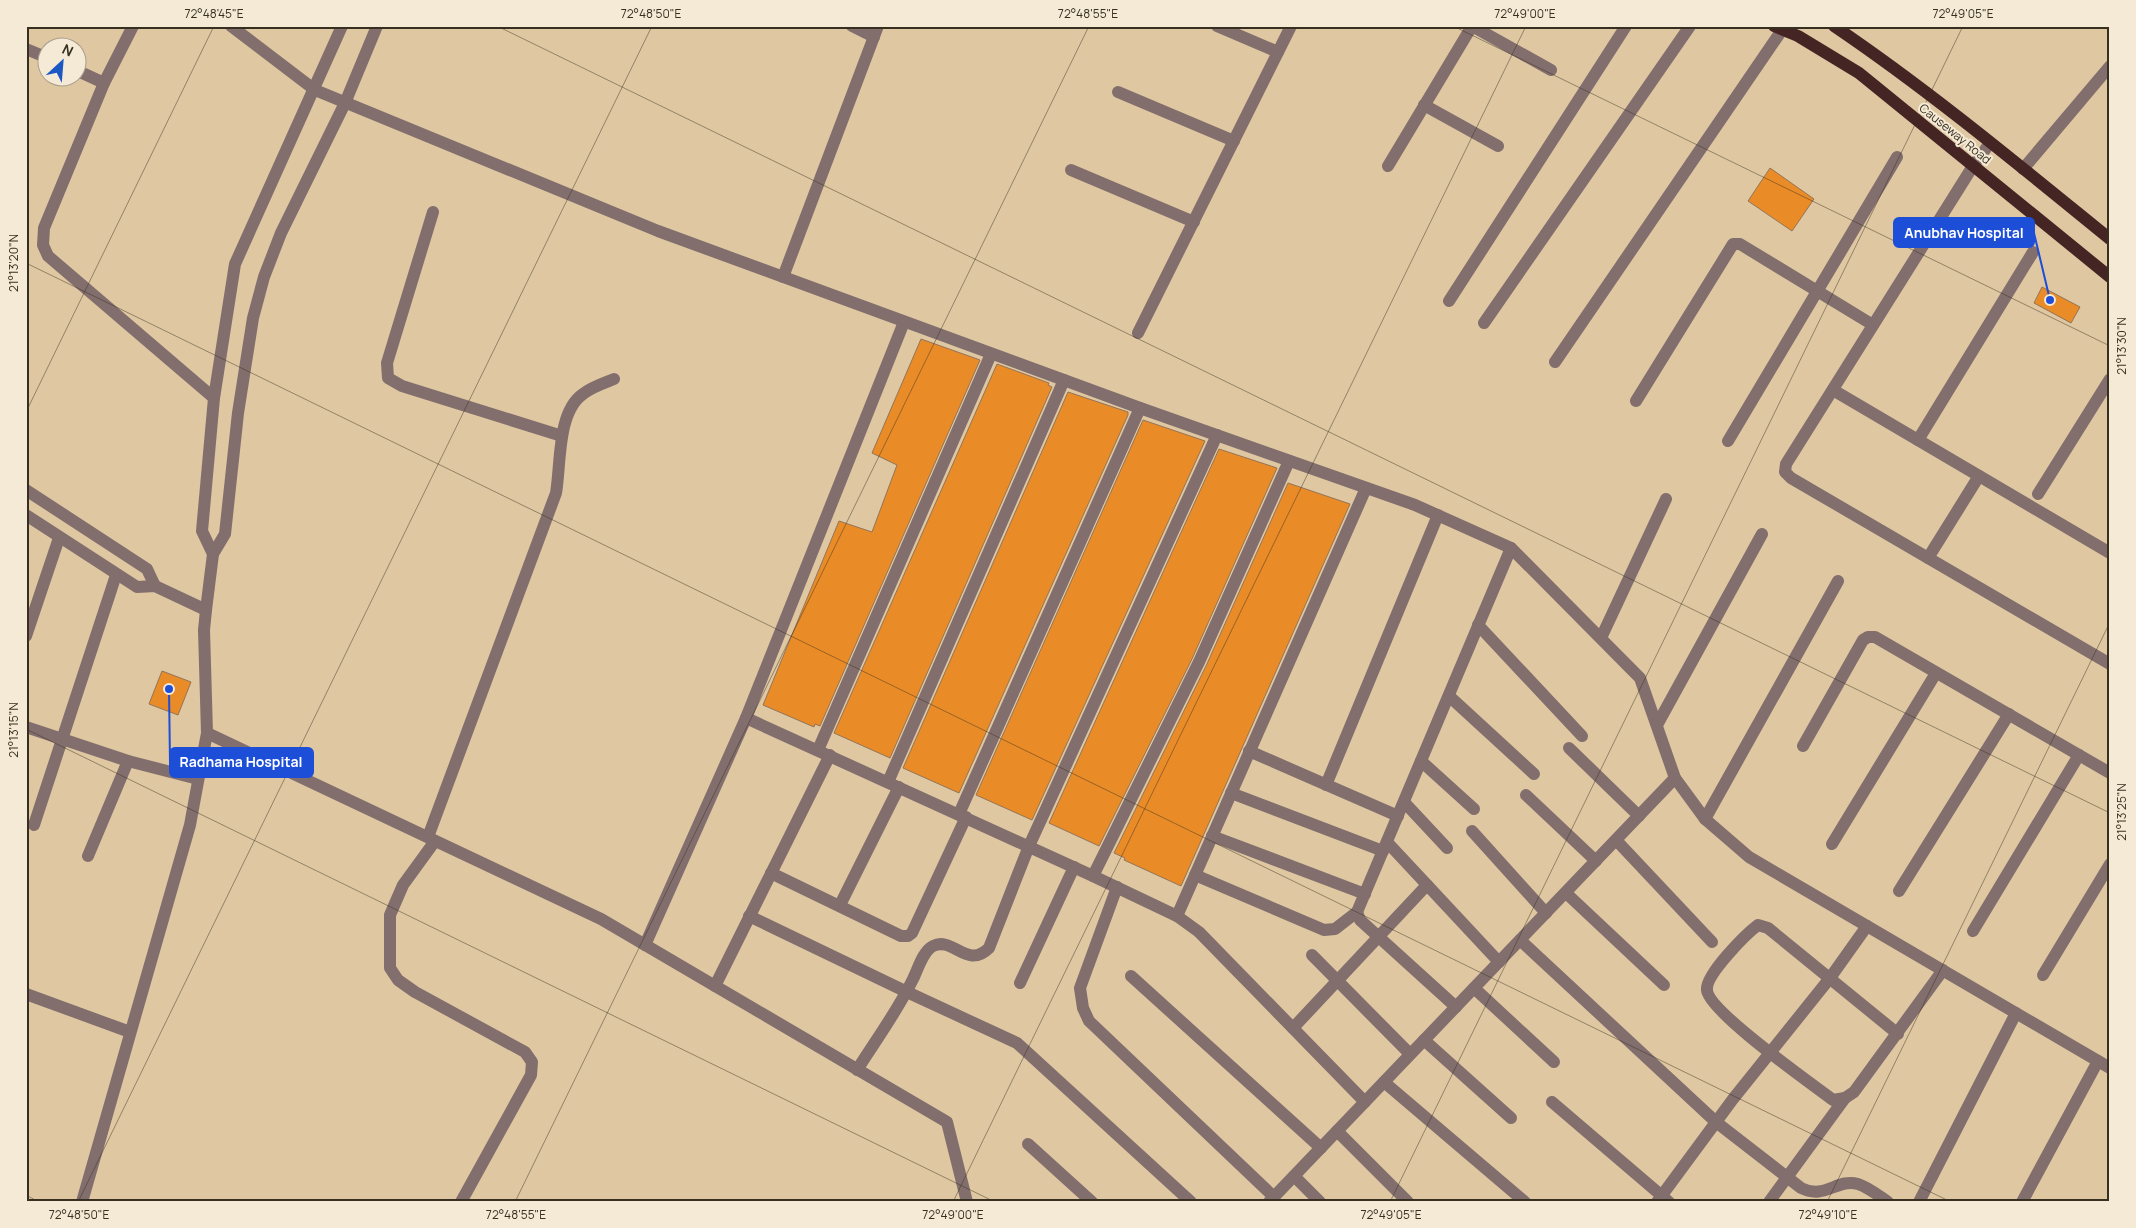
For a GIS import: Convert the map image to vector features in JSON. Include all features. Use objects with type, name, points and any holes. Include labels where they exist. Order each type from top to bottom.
[{"type":"main road","name":"Causeway Road","points":[[1834,26],[1868,49],[1990,143],[2110,239]]},
{"type":"main road","name":"Causeway Road","points":[[1778,28],[1798,36],[1859,73],[2110,277]]},
{"type":"street","points":[[133,26],[104,83],[44,228],[43,245],[48,256],[214,398]]},
{"type":"street","points":[[231,26],[315,90],[658,231],[991,354],[1366,488],[1438,515],[1511,548],[1640,678],[1675,778],[1705,819],[1749,857],[2110,1068]]},
{"type":"street","points":[[213,554],[202,531],[214,398],[236,264],[342,26]]},
{"type":"street","points":[[82,1202],[190,825],[207,733],[204,630],[206,610],[213,554],[224,534],[238,413],[253,318],[264,277],[281,233],[345,103],[377,26]]},
{"type":"street","points":[[784,277],[876,31],[852,26]]},
{"type":"street","points":[[1217,26],[1278,52]]},
{"type":"street","points":[[1138,333],[1291,26]]},
{"type":"street","points":[[1388,166],[1472,26],[1551,70]]},
{"type":"street","points":[[1449,301],[1626,26]]},
{"type":"street","points":[[1484,323],[1690,26]]},
{"type":"street","points":[[1555,362],[1778,28]]},
{"type":"street","points":[[26,48],[38,53]]},
{"type":"street","points":[[2023,169],[2110,66]]},
{"type":"street","points":[[88,76],[104,83]]},
{"type":"street","points":[[1118,92],[1234,141]]},
{"type":"street","points":[[1424,105],[1498,146]]},
{"type":"street","points":[[1990,143],[1973,166],[1786,464],[1786,472],[1791,478],[2110,664]]},
{"type":"street","points":[[1728,441],[1897,157]]},
{"type":"street","points":[[1071,170],[1194,222]]},
{"type":"street","points":[[433,212],[387,363],[388,378],[402,386],[562,436]]},
{"type":"street","points":[[1636,401],[1733,244],[1740,244],[1874,325]]},
{"type":"street","points":[[1918,440],[2033,252]]},
{"type":"street","points":[[645,945],[746,718],[904,322]]},
{"type":"street","points":[[715,986],[771,873],[824,753],[991,354]]},
{"type":"street","points":[[461,1202],[531,1075],[532,1062],[525,1052],[415,992],[398,980],[390,968],[390,915],[403,885],[432,839],[556,493],[562,436],[570,410],[582,394],[614,379]]},
{"type":"street","points":[[2038,494],[2110,379]]},
{"type":"street","points":[[840,906],[1064,380]]},
{"type":"street","points":[[1833,390],[2110,553]]},
{"type":"street","points":[[771,873],[900,936],[908,936],[912,933],[1140,408]]},
{"type":"street","points":[[857,1070],[907,992],[932,946],[941,944],[972,956],[982,955],[989,948],[1029,846],[1217,435]]},
{"type":"street","points":[[1093,876],[1199,662],[1289,461]]},
{"type":"street","points":[[1928,558],[1979,476]]},
{"type":"street","points":[[1177,916],[1366,488]]},
{"type":"street","points":[[26,490],[147,568],[154,586]]},
{"type":"street","points":[[1601,638],[1666,499]]},
{"type":"street","points":[[26,515],[137,587],[154,586],[206,610]]},
{"type":"street","points":[[1326,784],[1438,515]]},
{"type":"street","points":[[1657,725],[1762,534]]},
{"type":"street","points":[[26,636],[59,538]]},
{"type":"street","points":[[1195,875],[1324,930],[1335,929],[1357,912],[1511,548]]},
{"type":"street","points":[[34,825],[116,575]]},
{"type":"street","points":[[1705,819],[1838,581]]},
{"type":"street","points":[[1478,625],[1582,736]]},
{"type":"street","points":[[1803,746],[1863,640],[1868,637],[1874,637],[2110,773]]},
{"type":"street","points":[[1832,844],[1936,673]]},
{"type":"street","points":[[1449,696],[1534,774]]},
{"type":"street","points":[[1899,891],[2009,714]]},
{"type":"street","points":[[746,718],[1029,846],[1177,916],[1199,932],[1365,1102]]},
{"type":"street","points":[[26,727],[128,760],[198,779]]},
{"type":"street","points":[[207,733],[601,919],[947,1122],[967,1202]]},
{"type":"street","points":[[1569,748],[1639,816]]},
{"type":"street","points":[[1249,751],[1398,816]]},
{"type":"street","points":[[1973,931],[2079,755]]},
{"type":"street","points":[[88,856],[128,760]]},
{"type":"street","points":[[1421,761],[1474,809]]},
{"type":"street","points":[[1117,888],[1080,988],[1083,1008],[1090,1021],[1271,1199],[1675,778]]},
{"type":"street","points":[[1231,793],[1385,847],[1427,885],[1499,962]]},
{"type":"street","points":[[1526,795],[1596,861]]},
{"type":"street","points":[[1404,802],[1447,848]]},
{"type":"street","points":[[1472,832],[1546,913]]},
{"type":"street","points":[[1212,836],[1365,894]]},
{"type":"street","points":[[1616,840],[1712,942]]},
{"type":"street","points":[[2043,975],[2110,864]]},
{"type":"street","points":[[1020,983],[1074,867]]},
{"type":"street","points":[[1293,1028],[1427,885]]},
{"type":"street","points":[[1566,893],[1664,985]]},
{"type":"street","points":[[1357,912],[1360,920],[1456,1007]]},
{"type":"street","points":[[749,916],[1016,1043],[1191,1202]]},
{"type":"street","points":[[1845,1098],[1833,1100],[1770,1053],[1719,1008],[1709,997],[1706,989],[1711,976],[1748,932],[1758,925],[1768,928],[1898,1034]]},
{"type":"street","points":[[1552,1102],[1663,1200],[1716,1122],[1830,978],[1867,926]]},
{"type":"street","points":[[1520,940],[1716,1122],[1801,1188],[1816,1193],[1847,1183],[1858,1184],[1888,1202]]},
{"type":"street","points":[[1312,955],[1410,1054]]},
{"type":"street","points":[[1768,1202],[1845,1098],[1854,1092],[1898,1034],[1943,970]]},
{"type":"street","points":[[1130,976],[1321,1148]]},
{"type":"street","points":[[1474,988],[1554,1062]]},
{"type":"street","points":[[26,994],[130,1032]]},
{"type":"street","points":[[1919,1202],[2016,1013]]},
{"type":"street","points":[[1424,1040],[1511,1118]]},
{"type":"street","points":[[2022,1202],[2098,1061]]},
{"type":"street","points":[[1384,1082],[1525,1202]]},
{"type":"street","points":[[1337,1131],[1408,1202]]},
{"type":"street","points":[[1028,1144],[1092,1202]]},
{"type":"street","points":[[1294,1176],[1320,1202]]},
{"type":"building","points":[[1770,168],[1814,199],[1792,231],[1748,201]]},
{"type":"building","points":[[2042,287],[2080,307],[2071,323],[2034,303]]},
{"type":"building","points":[[921,339],[980,360],[820,726],[815,724],[814,727],[763,705],[839,521],[872,532],[897,465],[872,453]]},
{"type":"building","points":[[997,364],[1049,383],[1048,385],[1052,387],[890,758],[834,733]]},
{"type":"building","points":[[1068,392],[1128,412],[1128,415],[959,793],[903,768]]},
{"type":"building","points":[[1143,420],[1205,441],[1032,820],[976,795]]},
{"type":"building","points":[[1219,449],[1277,468],[1192,659],[1099,846],[1049,823]]},
{"type":"building","points":[[1288,483],[1350,504],[1181,886],[1124,860],[1125,858],[1114,853],[1206,666]]},
{"type":"building","points":[[162,671],[191,682],[178,715],[149,704]]},
{"type":"place","name":"Anubhav Hospital","points":[[2050,300]]},
{"type":"place","name":"Radhama Hospital","points":[[169,689]]}]
